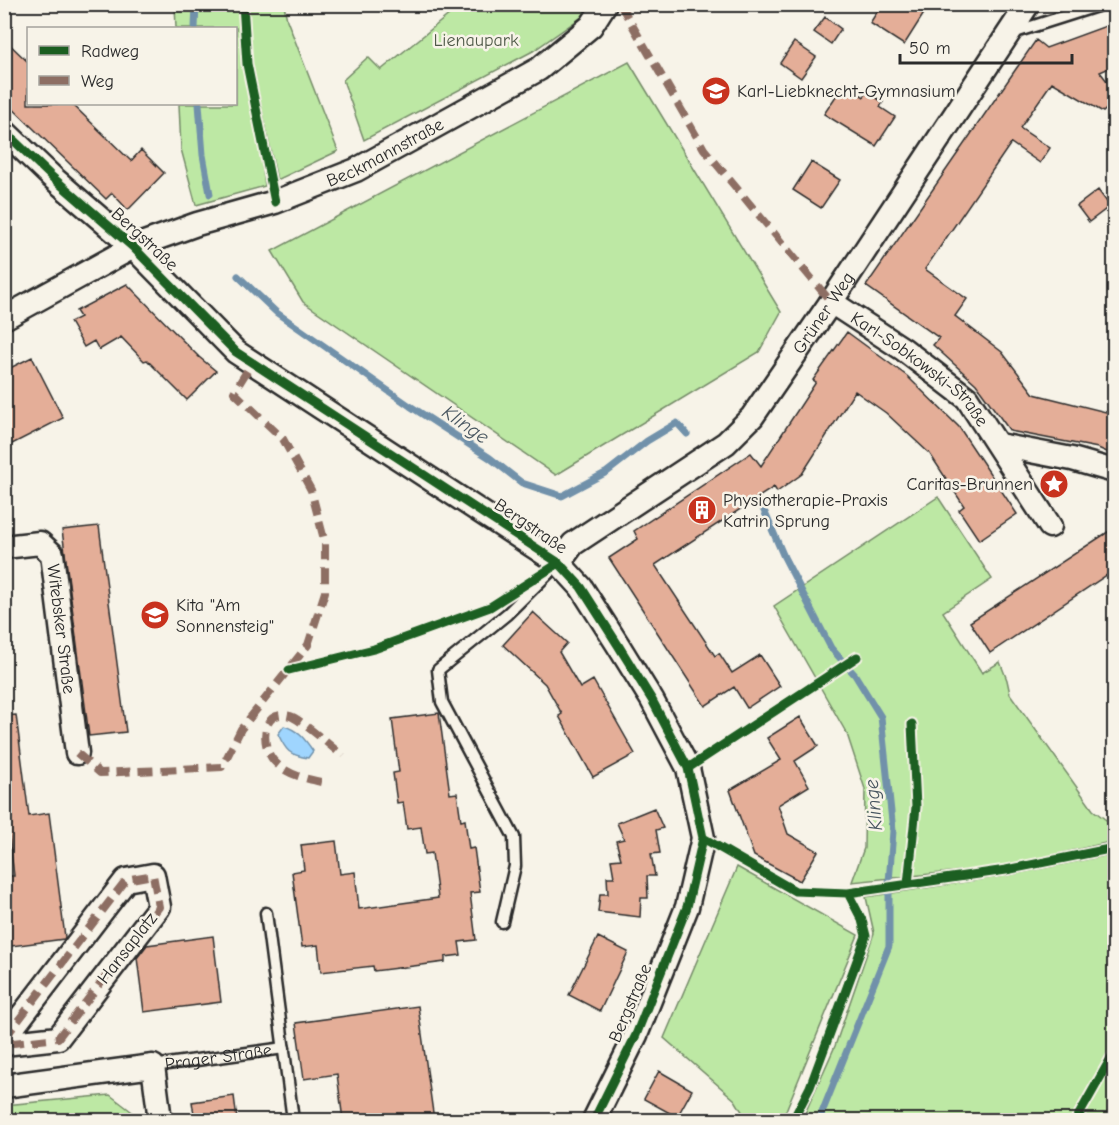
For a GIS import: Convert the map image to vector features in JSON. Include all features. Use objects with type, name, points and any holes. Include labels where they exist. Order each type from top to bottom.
[{"type":"street","name":"Beckmannstraße","points":[[5,317],[133,247],[197,224],[275,202],[356,170],[539,69],[591,26],[605,4]]},
{"type":"street","name":"Grüner Weg","points":[[560,562],[573,544],[726,442],[752,417],[1028,4]]},
{"type":"street","name":"Bergstraße","points":[[4,131],[52,177],[133,247],[236,352],[560,562],[581,587],[652,700],[688,768],[703,838],[687,907],[636,1035],[594,1120]]},
{"type":"street","name":"Karl-Sobkowski-Straße","points":[[831,302],[903,349],[967,398],[1050,526]]},
{"type":"street","name":"Karl-Sobkowski-Straße","points":[[999,445],[1072,459],[1114,471]]},
{"type":"street","name":"Witebsker Straße","points":[[4,547],[40,543],[52,554],[78,753]]},
{"type":"street","name":"Hansaplatz","points":[[4,1039],[126,880],[153,875],[159,907],[58,1038],[4,1044]]},
{"type":"street","name":"Prager Straße","points":[[4,1086],[153,1066],[160,1120]]},
{"type":"lane","points":[[1009,34],[1103,4]]},
{"type":"lane","points":[[502,922],[515,866],[514,837],[442,702],[438,670],[507,614],[560,562]]},
{"type":"lane","points":[[266,913],[293,1120]]},
{"type":"lane","name":"Prager Straße","points":[[153,1066],[284,1048]]},
{"type":"green space","points":[[175,5],[238,5],[242,64],[257,132],[265,186],[196,205],[181,149],[179,105],[237,105],[237,27],[176,27]]},
{"type":"green space","points":[[248,5],[284,5],[287,20],[338,151],[277,180],[252,63]]},
{"type":"green space","name":"Lienaupark","points":[[461,5],[591,5],[583,16],[533,51],[364,140],[343,80],[368,57],[381,70]]},
{"type":"green space","points":[[629,62],[781,312],[759,352],[556,475],[303,302],[272,251]]},
{"type":"green space","points":[[938,497],[992,579],[943,612],[982,673],[1000,662],[1010,694],[1093,810],[1114,826],[1114,841],[1000,867],[852,882],[864,848],[865,789],[847,734],[774,606]]},
{"type":"green space","points":[[1114,854],[1114,1117],[1112,1120],[802,1120],[835,1046],[874,933],[866,897],[1005,876]]},
{"type":"green space","points":[[737,867],[858,935],[782,1120],[747,1120],[735,1100],[664,1038]]},
{"type":"green space","points":[[110,1095],[131,1111],[131,1120],[5,1120],[5,1105]]},
{"type":"water","points":[[284,726],[297,733],[313,751],[308,758],[292,754],[286,748],[278,734]]},
{"type":"building","points":[[882,4],[930,4],[904,45],[870,23]]},
{"type":"building","points":[[825,17],[841,29],[831,44],[814,32]]},
{"type":"building","points":[[1114,23],[1114,66],[1100,72],[1114,90],[1114,102],[1103,112],[1052,82],[1020,128],[1050,148],[1040,163],[1011,143],[925,269],[967,299],[955,316],[1002,352],[1034,394],[1114,414],[1114,455],[1098,448],[1010,431],[976,384],[933,345],[939,338],[866,286],[1036,40],[1046,48]]},
{"type":"building","points":[[4,39],[27,61],[27,105],[73,105],[131,161],[141,150],[164,173],[128,210],[112,193],[106,199],[4,100]]},
{"type":"building","points":[[794,42],[816,57],[801,78],[780,63]]},
{"type":"building","points":[[844,84],[864,97],[867,92],[883,102],[880,107],[895,117],[876,146],[824,114]]},
{"type":"building","points":[[811,162],[840,180],[821,208],[793,190]]},
{"type":"building","points":[[1098,190],[1110,206],[1089,222],[1077,206]]},
{"type":"building","points":[[127,284],[199,357],[216,371],[187,400],[121,337],[99,350],[94,341],[84,347],[70,322],[80,317],[76,311]]},
{"type":"building","points":[[847,332],[907,376],[959,427],[1017,514],[979,540],[959,510],[964,506],[930,454],[886,413],[855,391],[802,474],[777,492],[774,487],[655,565],[715,656],[719,653],[732,673],[760,655],[780,686],[747,708],[734,687],[705,706],[609,558],[638,539],[634,531],[751,453],[761,466],[816,382],[813,380]]},
{"type":"building","points":[[32,357],[63,418],[12,444],[4,430],[4,371]]},
{"type":"building","points":[[99,526],[126,732],[89,736],[62,530]]},
{"type":"building","points":[[1114,528],[1114,570],[990,653],[970,622]]},
{"type":"building","points":[[533,612],[567,643],[559,652],[580,688],[593,680],[635,754],[593,777],[559,716],[562,714],[545,684],[503,645]]},
{"type":"building","points":[[439,713],[450,794],[457,793],[461,821],[465,820],[469,849],[474,848],[480,892],[470,893],[476,940],[459,942],[461,955],[445,957],[445,962],[374,971],[373,966],[321,972],[318,945],[302,947],[292,872],[304,870],[301,845],[336,841],[340,874],[355,872],[359,909],[438,898],[432,853],[425,854],[421,827],[407,829],[403,802],[397,803],[393,773],[399,772],[392,719]]},
{"type":"building","points":[[16,715],[29,816],[49,813],[65,937],[64,939],[4,947],[4,876],[14,876],[7,819],[4,819],[4,716]]},
{"type":"building","points":[[800,717],[818,746],[795,761],[809,786],[778,805],[788,834],[818,851],[800,881],[754,856],[730,790],[781,760],[767,738]]},
{"type":"building","points":[[654,808],[663,828],[656,830],[660,853],[651,854],[655,876],[647,876],[648,898],[641,898],[640,917],[598,912],[600,894],[608,894],[607,877],[614,877],[611,860],[621,859],[616,841],[624,839],[617,823]]},
{"type":"building","points":[[213,936],[221,1002],[144,1012],[137,958],[147,945]]},
{"type":"building","points":[[598,937],[628,952],[600,1011],[569,995]]},
{"type":"building","points":[[418,1006],[434,1120],[343,1120],[337,1074],[304,1079],[296,1023]]},
{"type":"building","points":[[659,1071],[692,1090],[677,1117],[644,1099]]},
{"type":"building","points":[[234,1096],[237,1120],[195,1120],[192,1102]]},
{"type":"waterway","name":"Klinge","points":[[195,27],[196,4]]},
{"type":"waterway","name":"Klinge","points":[[199,105],[203,155],[210,194]]},
{"type":"waterway","name":"Klinge","points":[[238,276],[277,313],[410,406],[490,458],[522,483],[562,496],[607,472],[647,441],[677,423],[687,434]]},
{"type":"waterway","name":"Klinge","points":[[762,506],[784,557],[831,648],[855,675],[881,717],[893,831],[889,882],[889,946],[819,1120]]},
{"type":"marked path","points":[[620,4],[704,149],[831,302]]},
{"type":"marked path","points":[[77,753],[100,773],[222,767],[241,729],[308,645],[325,592],[325,543],[311,490],[283,439],[234,392],[252,363]]},
{"type":"marked path","points":[[321,782],[290,773],[274,761],[269,754],[265,738],[266,730],[273,718],[280,715],[294,718],[343,756]]},
{"type":"marked path","points":[[4,1039],[126,880],[153,875],[159,907],[58,1038],[4,1044]]},
{"type":"cycle path","points":[[243,4],[247,64],[275,202]]},
{"type":"cycle path","points":[[4,131],[52,177],[133,247],[236,352],[559,563],[581,587],[652,700],[688,768],[703,838],[687,907],[636,1035],[594,1120]]},
{"type":"cycle path","points":[[289,670],[374,649],[490,607],[559,563]]},
{"type":"cycle path","points":[[688,768],[857,657]]},
{"type":"cycle path","points":[[908,884],[916,807],[912,724]]},
{"type":"cycle path","points":[[703,838],[795,891],[848,893],[862,920],[866,936],[810,1087],[793,1120]]},
{"type":"cycle path","points":[[848,893],[1006,870],[1114,848]]},
{"type":"cycle path","points":[[1076,1120],[1114,1053]]},
{"type":"place","name":"Karl-Liebknecht-Gymnasium","points":[[716,91]]},
{"type":"place","name":"Caritas-Brunnen","points":[[1054,484]]},
{"type":"place","name":"Physiotherapie-Praxis Katrin Sprung","points":[[702,510]]},
{"type":"place","name":"Kita \"Am Sonnensteig\"","points":[[155,615]]}]
